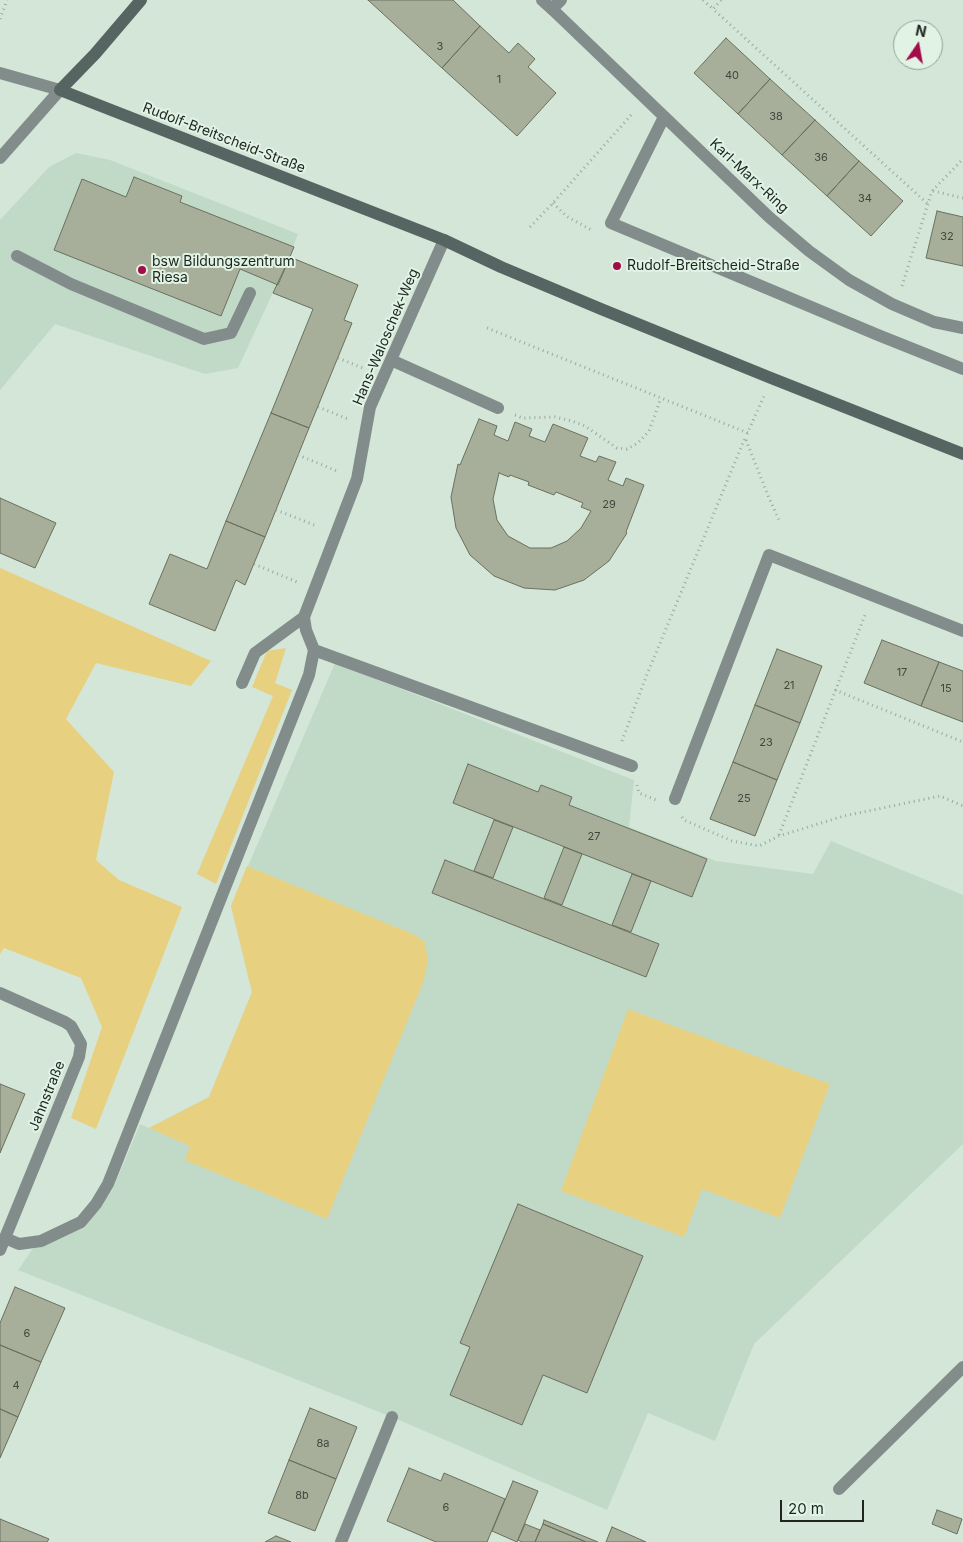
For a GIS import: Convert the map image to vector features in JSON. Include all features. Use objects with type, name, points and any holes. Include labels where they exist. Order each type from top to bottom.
[{"type":"main road","points":[[60,90],[141,0]]},
{"type":"main road","name":"Rudolf-Breitscheid-Straße","points":[[60,90],[444,240],[501,267],[771,378],[963,454]]},
{"type":"street","name":"Karl-Marx-Ring","points":[[542,0],[557,5],[646,99],[769,217],[809,251],[849,280],[892,304],[934,322],[963,328]]},
{"type":"street","name":"Rudolf-Breitscheid-Straße","points":[[0,73],[60,90]]},
{"type":"street","points":[[0,158],[60,90]]},
{"type":"street","points":[[664,116],[611,223],[963,369]]},
{"type":"street","name":"Hans-Waloschek-Weg","points":[[304,616],[356,479],[370,406],[444,240]]},
{"type":"street","points":[[17,256],[71,284],[204,340],[231,333],[250,293]]},
{"type":"street","points":[[391,360],[498,408]]},
{"type":"street","points":[[675,799],[769,556],[963,631]]},
{"type":"street","points":[[2,1244],[41,1241],[81,1222],[96,1204],[108,1184],[309,675],[314,650],[306,630],[304,616],[255,653],[242,683]]},
{"type":"street","points":[[314,650],[632,766]]},
{"type":"street","name":"Jahnstraße","points":[[0,993],[65,1022],[71,1026],[81,1044],[79,1057],[2,1244]]},
{"type":"street","points":[[839,1489],[963,1366]]},
{"type":"street","points":[[341,1542],[392,1417]]},
{"type":"path","points":[[0,18],[7,0]]},
{"type":"path","points":[[703,0],[929,204]]},
{"type":"path","points":[[713,9],[721,0]]},
{"type":"path","points":[[530,227],[553,204],[646,99]]},
{"type":"path","points":[[892,304],[904,283],[932,191],[963,159]]},
{"type":"path","points":[[932,191],[963,198]]},
{"type":"path","points":[[553,204],[566,216],[596,234]]},
{"type":"path","points":[[487,328],[748,433]]},
{"type":"path","points":[[338,358],[383,377]]},
{"type":"path","points":[[615,760],[646,677],[771,378]]},
{"type":"path","points":[[498,408],[522,418],[555,417],[585,426],[617,448],[627,449],[638,443],[649,431],[661,398]]},
{"type":"path","points":[[318,407],[367,427]]},
{"type":"path","points":[[745,438],[780,522]]},
{"type":"path","points":[[298,455],[356,479]]},
{"type":"path","points":[[276,510],[336,534]]},
{"type":"path","points":[[254,564],[315,589]]},
{"type":"path","points":[[779,836],[872,595]]},
{"type":"path","points":[[835,690],[963,742]]},
{"type":"path","points":[[632,766],[639,793],[659,802],[675,799],[684,820],[732,841],[758,846],[779,836],[844,816],[940,796],[963,806]]},
{"type":"shaded area","name":"bsw Bildungszentrum Riesa","points":[[76,153],[110,160],[298,234],[278,285],[238,368],[205,374],[55,324],[0,390],[0,220],[49,167]]},
{"type":"shaded area","points":[[0,568],[211,661],[191,686],[96,663],[66,719],[114,772],[96,860],[119,880],[182,907],[96,1129],[71,1118],[102,1027],[81,978],[4,948],[0,954]]},
{"type":"shaded area","points":[[286,648],[275,683],[292,690],[216,884],[197,874],[273,696],[252,687],[267,651]]},
{"type":"shaded area","points":[[335,663],[634,780],[629,827],[716,861],[813,874],[831,841],[963,895],[963,1144],[754,1344],[715,1441],[648,1413],[607,1510],[392,1417],[18,1270],[34,1247],[85,1227],[113,1189],[140,1124],[149,1128],[209,1097],[252,992],[231,906]]},
{"type":"shaded area","points":[[247,866],[413,934],[425,942],[428,961],[424,980],[327,1219],[185,1160],[190,1146],[149,1128],[209,1097],[252,992],[231,906]]},
{"type":"shaded area","points":[[628,1009],[830,1084],[780,1218],[702,1189],[684,1237],[561,1191]]},
{"type":"building","points":[[368,0],[453,0],[480,26],[442,68]]},
{"type":"building","points":[[480,26],[509,53],[518,43],[535,59],[528,67],[556,93],[517,136],[442,68]]},
{"type":"building","points":[[726,38],[770,79],[738,114],[694,73]]},
{"type":"building","points":[[770,79],[815,120],[782,155],[738,114]]},
{"type":"building","points":[[815,120],[859,161],[827,196],[782,155]]},
{"type":"building","points":[[859,161],[903,201],[871,236],[827,196]]},
{"type":"building","points":[[134,177],[182,196],[180,202],[294,247],[278,285],[240,269],[221,316],[54,250],[82,179],[126,197]]},
{"type":"building","points":[[937,211],[963,217],[963,266],[926,258]]},
{"type":"building","points":[[290,257],[358,285],[344,320],[352,323],[309,428],[271,413],[313,309],[273,293]]},
{"type":"building","points":[[271,413],[309,428],[265,537],[226,521]]},
{"type":"building","points":[[479,419],[497,426],[494,435],[508,441],[515,422],[532,429],[529,436],[545,442],[553,424],[588,438],[580,456],[596,462],[599,456],[616,462],[608,480],[623,486],[626,478],[644,485],[627,533],[609,561],[584,580],[555,590],[524,588],[494,576],[470,555],[456,528],[451,497],[458,464],[460,465]],"holes":[[[499,473],[509,477],[510,475],[529,482],[528,485],[554,495],[556,492],[583,503],[581,507],[591,511],[581,528],[567,541],[551,548],[530,548],[508,536],[497,520],[493,499]]]},
{"type":"building","points":[[0,498],[56,523],[35,568],[0,553]]},
{"type":"building","points":[[226,521],[265,537],[245,585],[236,580],[215,631],[149,604],[170,554],[207,569]]},
{"type":"building","points":[[882,640],[939,662],[921,706],[864,683]]},
{"type":"building","points":[[777,649],[822,666],[800,723],[755,705]]},
{"type":"building","points":[[939,662],[963,671],[963,722],[921,706]]},
{"type":"building","points":[[755,705],[800,723],[777,780],[733,762]]},
{"type":"building","points":[[733,762],[777,780],[755,836],[710,819]]},
{"type":"building","points":[[468,764],[538,792],[541,785],[572,797],[569,805],[707,859],[692,897],[453,803]]},
{"type":"building","points":[[494,820],[513,827],[493,878],[474,871]]},
{"type":"building","points":[[564,847],[582,854],[562,905],[544,898]]},
{"type":"building","points":[[445,860],[659,944],[646,977],[432,893]]},
{"type":"building","points":[[632,874],[651,881],[631,932],[612,925]]},
{"type":"building","points":[[0,1084],[25,1094],[0,1153]]},
{"type":"building","points":[[518,1204],[643,1256],[587,1393],[543,1375],[522,1425],[450,1395],[470,1347],[460,1343]]},
{"type":"building","points":[[15,1287],[65,1308],[41,1362],[0,1345],[0,1323]]},
{"type":"building","points":[[0,1345],[41,1362],[18,1417],[0,1409]]},
{"type":"building","points":[[310,1408],[357,1427],[336,1479],[289,1460]]},
{"type":"building","points":[[0,1409],[18,1417],[0,1458]]},
{"type":"building","points":[[289,1460],[336,1479],[315,1531],[268,1513]]},
{"type":"building","points":[[409,1468],[441,1481],[444,1473],[505,1499],[487,1542],[436,1542],[387,1521]]},
{"type":"building","points":[[513,1481],[538,1491],[517,1542],[492,1531]]},
{"type":"building","points":[[937,1510],[962,1519],[957,1534],[932,1524]]},
{"type":"building","points":[[0,1519],[49,1539],[47,1542],[0,1542]]},
{"type":"building","points":[[544,1520],[598,1542],[586,1542],[543,1524]]},
{"type":"building","points":[[525,1524],[540,1530],[535,1542],[522,1542],[518,1540]]},
{"type":"building","points":[[543,1524],[586,1542],[535,1542]]},
{"type":"building","points":[[612,1527],[646,1542],[606,1542]]},
{"type":"building","points":[[276,1536],[291,1542],[265,1542]]},
{"type":"place","name":"Rudolf-Breitscheid-Straße","points":[[617,266]]},
{"type":"place","name":"bsw Bildungszentrum Riesa","points":[[142,270]]}]
